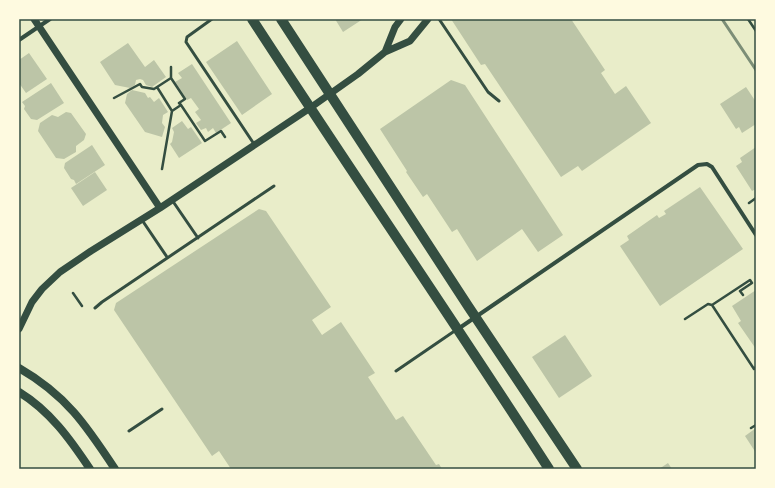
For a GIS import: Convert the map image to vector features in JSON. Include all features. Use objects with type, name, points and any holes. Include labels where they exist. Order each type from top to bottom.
[{"type":"main road","points":[[252,19],[549,469]]},
{"type":"main road","points":[[281,19],[577,469]]},
{"type":"main road","points":[[19,368],[46,385],[64,401],[82,420],[115,469]]},
{"type":"main road","points":[[19,392],[37,405],[56,423],[90,469]]},
{"type":"street","points":[[34,19],[160,208]]},
{"type":"street","points":[[19,40],[50,19]]},
{"type":"street","points":[[385,52],[395,27],[401,19]]},
{"type":"street","points":[[19,329],[32,302],[42,289],[60,272],[142,220],[310,108],[358,74],[385,52],[410,41],[428,19]]},
{"type":"street","points":[[458,329],[698,165],[707,164],[712,167],[756,235]]},
{"type":"lane","points":[[212,19],[187,37],[186,42],[254,144]]},
{"type":"lane","points":[[439,19],[488,92],[499,101]]},
{"type":"lane","points":[[95,308],[167,257],[198,238],[274,186]]},
{"type":"lane","points":[[172,200],[198,238]]},
{"type":"lane","points":[[142,220],[167,257]]},
{"type":"lane","points":[[396,371],[458,329]]},
{"type":"lane","points":[[129,431],[162,409]]},
{"type":"path","points":[[748,19],[756,31]]},
{"type":"path","points":[[171,67],[171,78],[185,99],[179,103],[205,142],[221,131],[225,137]]},
{"type":"path","points":[[114,98],[140,84],[142,87],[154,89],[171,78]]},
{"type":"path","points":[[157,87],[172,111],[162,169]]},
{"type":"path","points":[[172,111],[181,105]]},
{"type":"path","points":[[749,203],[756,198]]},
{"type":"path","points":[[685,319],[708,304],[712,305],[750,280],[752,283],[740,291],[742,295]]},
{"type":"path","points":[[73,293],[82,306]]},
{"type":"path","points":[[712,305],[754,369],[756,367]]},
{"type":"path","points":[[751,428],[756,425]]},
{"type":"building","points":[[335,19],[363,19],[343,32]]},
{"type":"building","points":[[451,19],[571,19],[605,70],[601,73],[615,94],[626,86],[651,123],[582,171],[578,166],[561,177],[485,64],[481,65]]},
{"type":"building","points":[[237,41],[272,94],[242,115],[206,62]]},
{"type":"building","points":[[128,43],[145,67],[154,60],[166,77],[152,87],[146,85],[143,80],[140,79],[136,80],[135,85],[130,88],[115,85],[100,62]]},
{"type":"building","points":[[29,53],[47,79],[26,93],[19,83],[19,60]]},
{"type":"building","points":[[192,64],[231,123],[216,133],[213,128],[208,132],[206,128],[201,130],[196,123],[201,120],[195,112],[199,109],[191,98],[187,100],[175,82],[182,78],[178,73]]},
{"type":"building","points":[[451,80],[465,85],[563,235],[538,252],[522,229],[477,261],[457,229],[452,232],[427,194],[423,197],[380,129]]},
{"type":"building","points":[[51,83],[64,103],[37,120],[31,119],[24,109],[25,106],[22,102]]},
{"type":"building","points":[[746,87],[756,102],[756,124],[742,133],[739,127],[736,129],[720,104]]},
{"type":"building","points":[[132,90],[145,93],[148,98],[150,97],[154,102],[159,98],[168,112],[163,115],[162,123],[165,127],[162,137],[145,132],[125,103],[127,94]]},
{"type":"building","points":[[66,112],[71,113],[86,134],[84,140],[76,146],[76,152],[64,159],[56,158],[38,131],[40,123],[52,115],[58,117]]},
{"type":"building","points":[[182,121],[188,129],[191,127],[202,143],[179,158],[170,144],[172,142],[174,132],[172,128]]},
{"type":"building","points":[[92,145],[105,165],[76,184],[64,168],[65,163]]},
{"type":"building","points":[[756,147],[756,189],[752,191],[736,166],[742,162],[740,158]]},
{"type":"building","points":[[95,172],[107,190],[83,206],[71,188]]},
{"type":"building","points":[[700,187],[743,249],[660,306],[620,246],[629,240],[627,236],[657,215],[659,218],[666,214],[664,211]]},
{"type":"building","points":[[259,209],[266,211],[331,307],[312,320],[322,335],[341,322],[375,373],[368,377],[396,420],[403,416],[436,465],[439,464],[442,469],[231,469],[219,451],[212,456],[114,310],[116,303]]},
{"type":"building","points":[[756,290],[756,349],[738,323],[741,321],[732,306]]},
{"type":"building","points":[[565,335],[592,376],[559,398],[532,357]]},
{"type":"building","points":[[756,428],[756,453],[745,436]]},
{"type":"building","points":[[668,463],[672,469],[659,469]]},
{"type":"railway","points":[[722,19],[756,70]]}]
